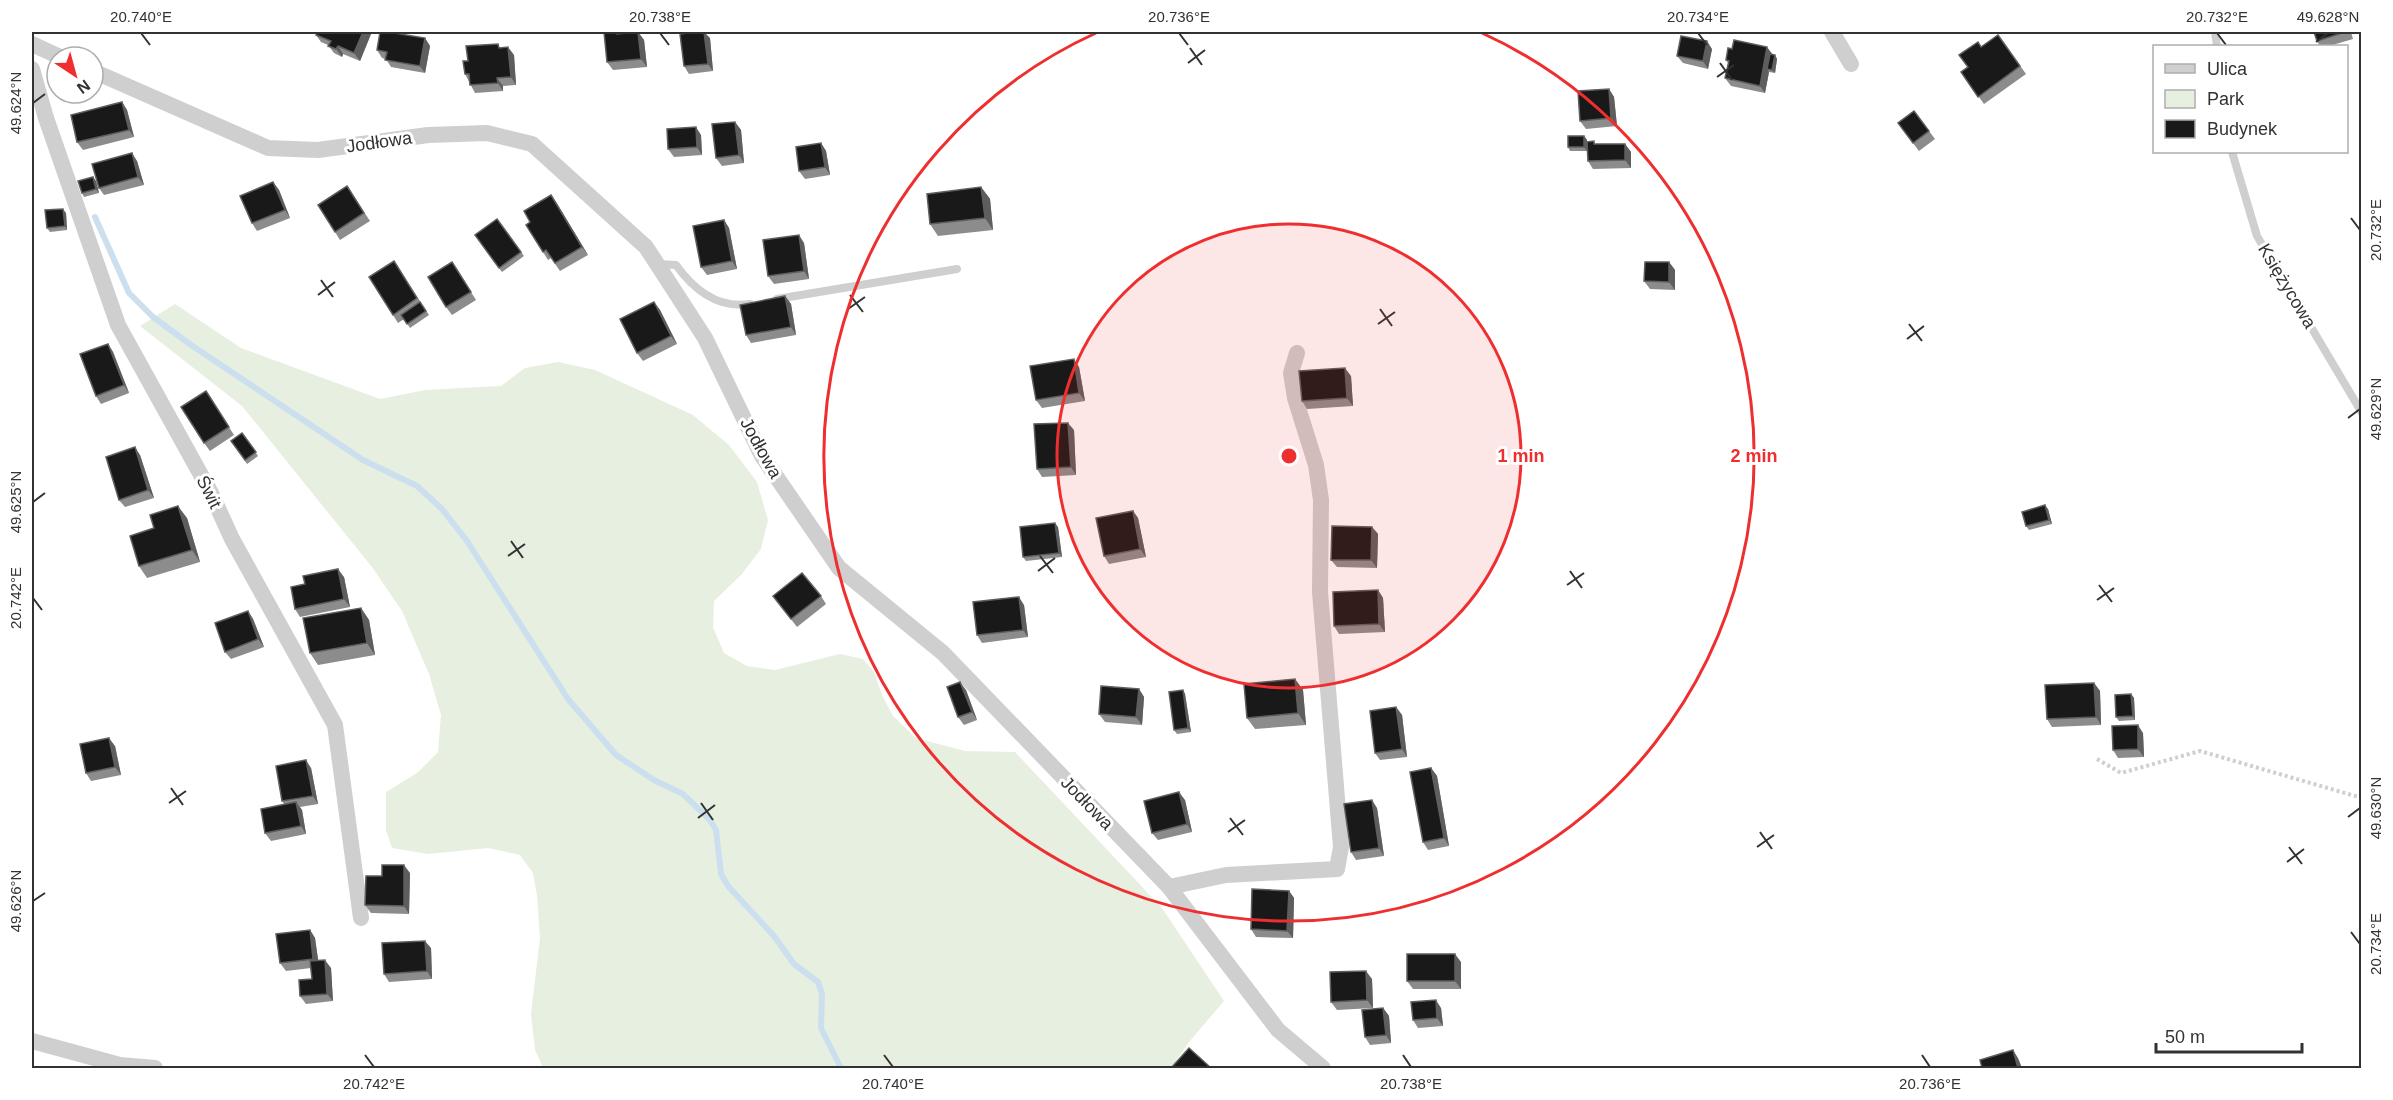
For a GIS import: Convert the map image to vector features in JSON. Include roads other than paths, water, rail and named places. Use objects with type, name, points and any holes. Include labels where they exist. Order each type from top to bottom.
[{"type":"street","points":[[1832,32],[1851,64]]},
{"type":"street","name":"Jodłowa","points":[[105,76],[268,148],[318,150],[428,135],[487,133],[532,144],[646,247],[705,338],[762,456],[839,568],[943,653],[1169,887],[1278,1030],[1323,1068]]},
{"type":"street","name":"Świt","points":[[32,77],[118,325],[211,493],[232,539],[335,725],[362,918]]},
{"type":"street","points":[[1169,887],[1226,875],[1337,868],[1341,847],[1320,592],[1321,500],[1316,465],[1295,398],[1291,373],[1297,353]]},
{"type":"street","points":[[32,1041],[120,1065],[155,1068]]},
{"type":"lane","name":"Księżycowa","points":[[2232,153],[2257,236],[2361,413]]},
{"type":"lane","points":[[657,264],[676,265],[687,281],[712,298],[735,306],[758,302]]},
{"type":"lane","points":[[770,300],[957,269]]},
{"type":"waterway","points":[[95,217],[129,293],[153,317],[363,460],[417,486],[442,509],[467,541],[568,699],[616,755],[654,780],[683,794],[710,820],[716,830],[721,874],[728,886],[774,936],[794,964],[818,982],[822,994],[821,1028],[841,1068]]}]
